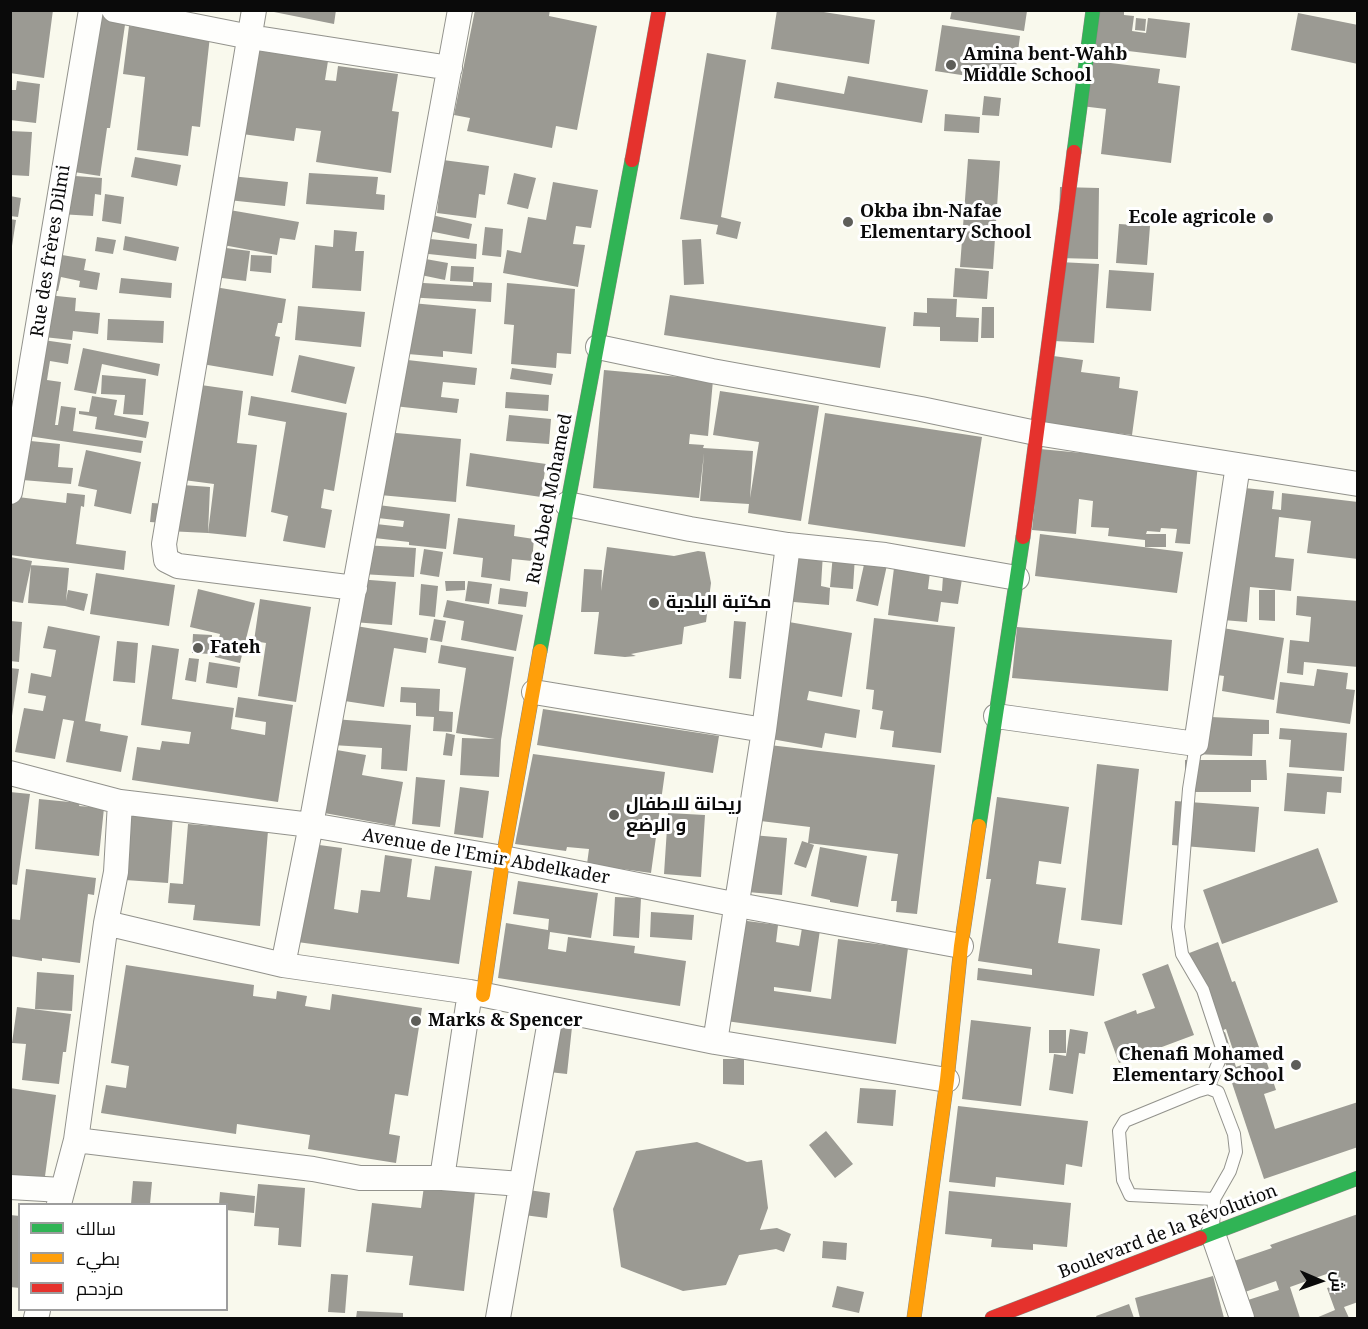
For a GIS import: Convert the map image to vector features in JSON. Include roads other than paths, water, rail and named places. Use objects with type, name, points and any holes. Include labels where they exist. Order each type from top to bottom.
[{"type":"street","name":"Rue des frères Dilmi","points":[[10,492],[91,10]]},
{"type":"street","points":[[114,10],[250,37],[450,68]]},
{"type":"street","points":[[254,10],[164,544],[166,560],[178,566],[355,588]]},
{"type":"street","points":[[284,965],[460,10]]},
{"type":"street","name":"Rue Abed Mohamed","points":[[476,994],[534,692],[659,10]]},
{"type":"street","points":[[914,1318],[947,1080],[961,946],[1017,578],[1093,10]]},
{"type":"street","points":[[598,347],[712,372],[921,409],[1036,433],[1358,484]]},
{"type":"street","points":[[996,716],[1196,744],[1238,465]]},
{"type":"street","points":[[567,504],[690,529],[788,545],[885,555],[1017,578]]},
{"type":"street","points":[[715,1042],[764,730],[788,545]]},
{"type":"street","points":[[534,692],[764,730]]},
{"type":"street","name":"Avenue de l'Emir Abdelkader","points":[[10,773],[120,802],[311,825],[503,858],[738,905],[961,946]]},
{"type":"street","points":[[10,1187],[61,1197],[76,1140],[106,923],[116,872],[120,802]]},
{"type":"street","points":[[106,923],[284,965],[476,994],[715,1042],[947,1080]]},
{"type":"street","points":[[442,1178],[476,994]]},
{"type":"street","points":[[498,1318],[552,1009]]},
{"type":"street","points":[[76,1140],[313,1169],[360,1178],[442,1178],[521,1184]]},
{"type":"street","name":"Boulevard de la Révolution","points":[[992,1318],[1358,1178]]},
{"type":"street","points":[[1213,1234],[1242,1318]]},
{"type":"lane","points":[[1196,744],[1189,789],[1178,927],[1182,954],[1203,990],[1223,1051],[1208,1088]]},
{"type":"lane","points":[[1213,1234],[1214,1199],[1230,1171],[1236,1152],[1234,1134],[1218,1092],[1208,1088],[1125,1121],[1119,1131],[1123,1180],[1130,1195],[1214,1199]]},
{"type":"place","name":"Amina bent-Wahb Middle School","points":[[951,65]]},
{"type":"place","name":"Ecole agricole","points":[[1268,218]]},
{"type":"place","name":"Okba ibn-Nafae Elementary School","points":[[848,222]]},
{"type":"place","name":"مكتبة البلدية","points":[[654,603]]},
{"type":"place","name":"Fateh","points":[[198,648]]},
{"type":"place","name":"ريحانة للاطفال و الرضع","points":[[614,815]]},
{"type":"place","name":"Marks & Spencer","points":[[416,1021]]},
{"type":"place","name":"Chenafi Mohamed Elementary School","points":[[1296,1065]]}]
